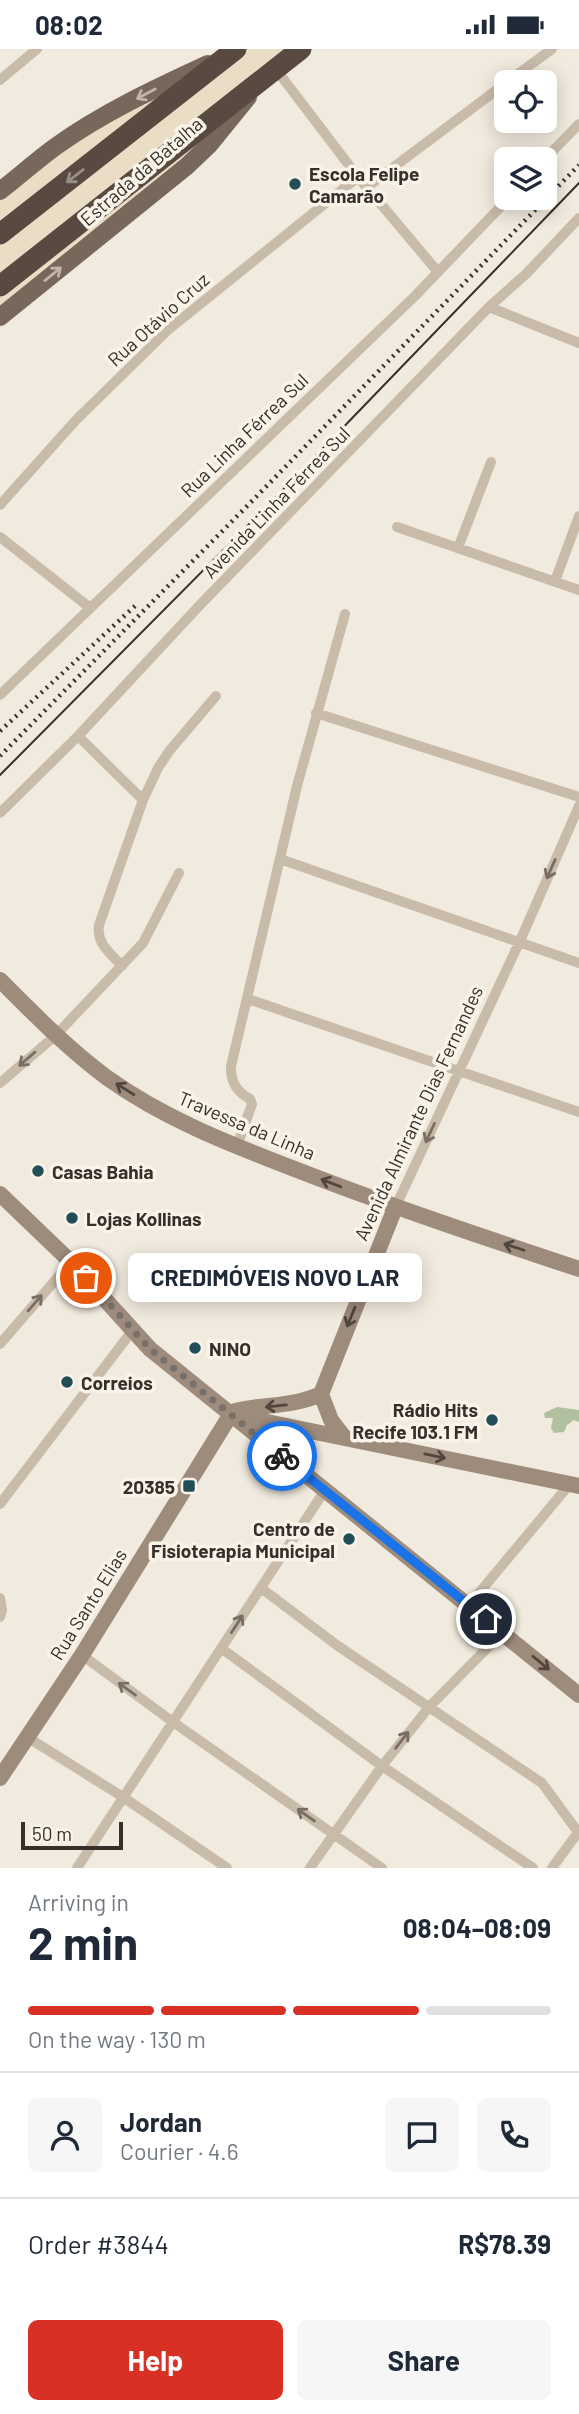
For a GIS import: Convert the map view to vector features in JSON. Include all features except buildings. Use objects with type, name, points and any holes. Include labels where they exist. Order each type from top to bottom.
[{"type":"highway","name":"Estrada da Batalha","points":[[258,82],[301,49]]},
{"type":"highway","points":[[0,234],[233,52]]},
{"type":"highway","points":[[0,286],[258,82]]},
{"type":"main road","points":[[0,191],[55,147],[95,122],[152,90],[233,52]]},
{"type":"main road","name":"Estrada da Batalha","points":[[0,317],[187,166],[225,127],[258,82]]},
{"type":"main road","name":"Travessa da Linha","points":[[0,980],[55,1035],[107,1078],[175,1120],[395,1208],[579,1269]]},
{"type":"main road","points":[[0,1194],[71,1262],[150,1349],[579,1695]]},
{"type":"main road","name":"Avenida Almirante Dias Fernandes","points":[[321,1394],[395,1208]]},
{"type":"main road","points":[[231,1414],[250,1408],[284,1406],[321,1394],[331,1420],[344,1437]]},
{"type":"main road","points":[[231,1414],[574,1485]]},
{"type":"main road","name":"Rua Santo Elias","points":[[0,1778],[82,1655],[231,1414]]},
{"type":"street","points":[[0,80],[37,49]]},
{"type":"street","points":[[524,70],[552,49]]},
{"type":"street","points":[[275,68],[358,177],[438,272]]},
{"type":"street","points":[[367,187],[494,92]]},
{"type":"street","points":[[557,147],[579,124]]},
{"type":"street","name":"Rua Otávio Cruz","points":[[0,505],[76,420],[170,329],[358,177]]},
{"type":"street","name":"Rua Linha Férrea Sul","points":[[0,695],[438,272],[497,210]]},
{"type":"street","name":"Avenida Linha Férrea Sul","points":[[0,813],[78,736],[199,606],[489,307],[526,274],[579,218]]},
{"type":"street","points":[[489,307],[579,343]]},
{"type":"street","points":[[458,548],[491,462]]},
{"type":"street","points":[[555,581],[579,516]]},
{"type":"street","points":[[397,527],[579,590]]},
{"type":"street","points":[[0,537],[89,607]]},
{"type":"street","points":[[237,1146],[252,1108],[250,1099],[235,1087],[230,1070],[316,713],[345,614]]},
{"type":"street","points":[[122,966],[103,945],[98,933],[143,800],[170,750],[216,696]]},
{"type":"street","points":[[316,713],[579,797]]},
{"type":"street","points":[[78,736],[143,800]]},
{"type":"street","name":"Avenida Almirante Dias Fernandes","points":[[395,1208],[520,941],[579,806]]},
{"type":"street","points":[[280,859],[579,963]]},
{"type":"street","points":[[0,1083],[55,1035],[148,937],[179,873]]},
{"type":"street","points":[[248,999],[579,1112]]},
{"type":"street","points":[[0,1344],[71,1262]]},
{"type":"street","points":[[0,1504],[132,1331]]},
{"type":"street","points":[[469,1605],[574,1485]]},
{"type":"street","points":[[82,1866],[123,1797],[325,1490]]},
{"type":"street","points":[[261,1588],[338,1646],[542,1783],[579,1831],[552,1868]]},
{"type":"street","points":[[0,1598],[0,1617]]},
{"type":"street","points":[[310,1868],[382,1766],[430,1706],[503,1632]]},
{"type":"street","points":[[221,1648],[382,1766],[533,1868]]},
{"type":"street","points":[[82,1655],[382,1868]]},
{"type":"street","points":[[27,1737],[123,1797],[228,1868]]},
{"type":"green space","points":[[557,1407],[579,1410],[579,1422],[574,1420],[567,1425],[564,1432],[554,1433],[551,1428],[553,1418],[545,1418],[544,1413]]},
{"type":"shaded area","points":[[242,49],[293,49],[0,282],[0,239]]},
{"type":"shaded area","points":[[203,71],[0,226],[0,198],[97,125]]},
{"type":"shaded area","points":[[205,128],[207,141],[0,313],[0,289]]},
{"type":"tram line","points":[[0,775],[277,496],[579,183]]},
{"type":"railway","points":[[0,756],[579,165]]},
{"type":"railway","points":[[0,731],[135,606]]},
{"type":"way so far","points":[[86,1278],[140,1340],[282,1456]]},
{"type":"place","name":"Escola Felipe Camarão","points":[[295,184]]},
{"type":"place","name":"Casas Bahia","points":[[38,1171]]},
{"type":"place","name":"Lojas Kollinas","points":[[72,1218]]},
{"type":"place","name":"CREDIMÓVEIS NOVO LAR","points":[[86,1278]]},
{"type":"place","name":"NINO","points":[[195,1348]]},
{"type":"place","name":"Correios","points":[[67,1382]]},
{"type":"place","name":"Rádio Hits Recife 103.1 FM","points":[[492,1420]]},
{"type":"place","name":"20385","points":[[189,1486]]},
{"type":"place","name":"Centro de Fisioterapia Municipal","points":[[349,1539]]},
{"type":"route","points":[[282,1456],[486,1619]]}]
